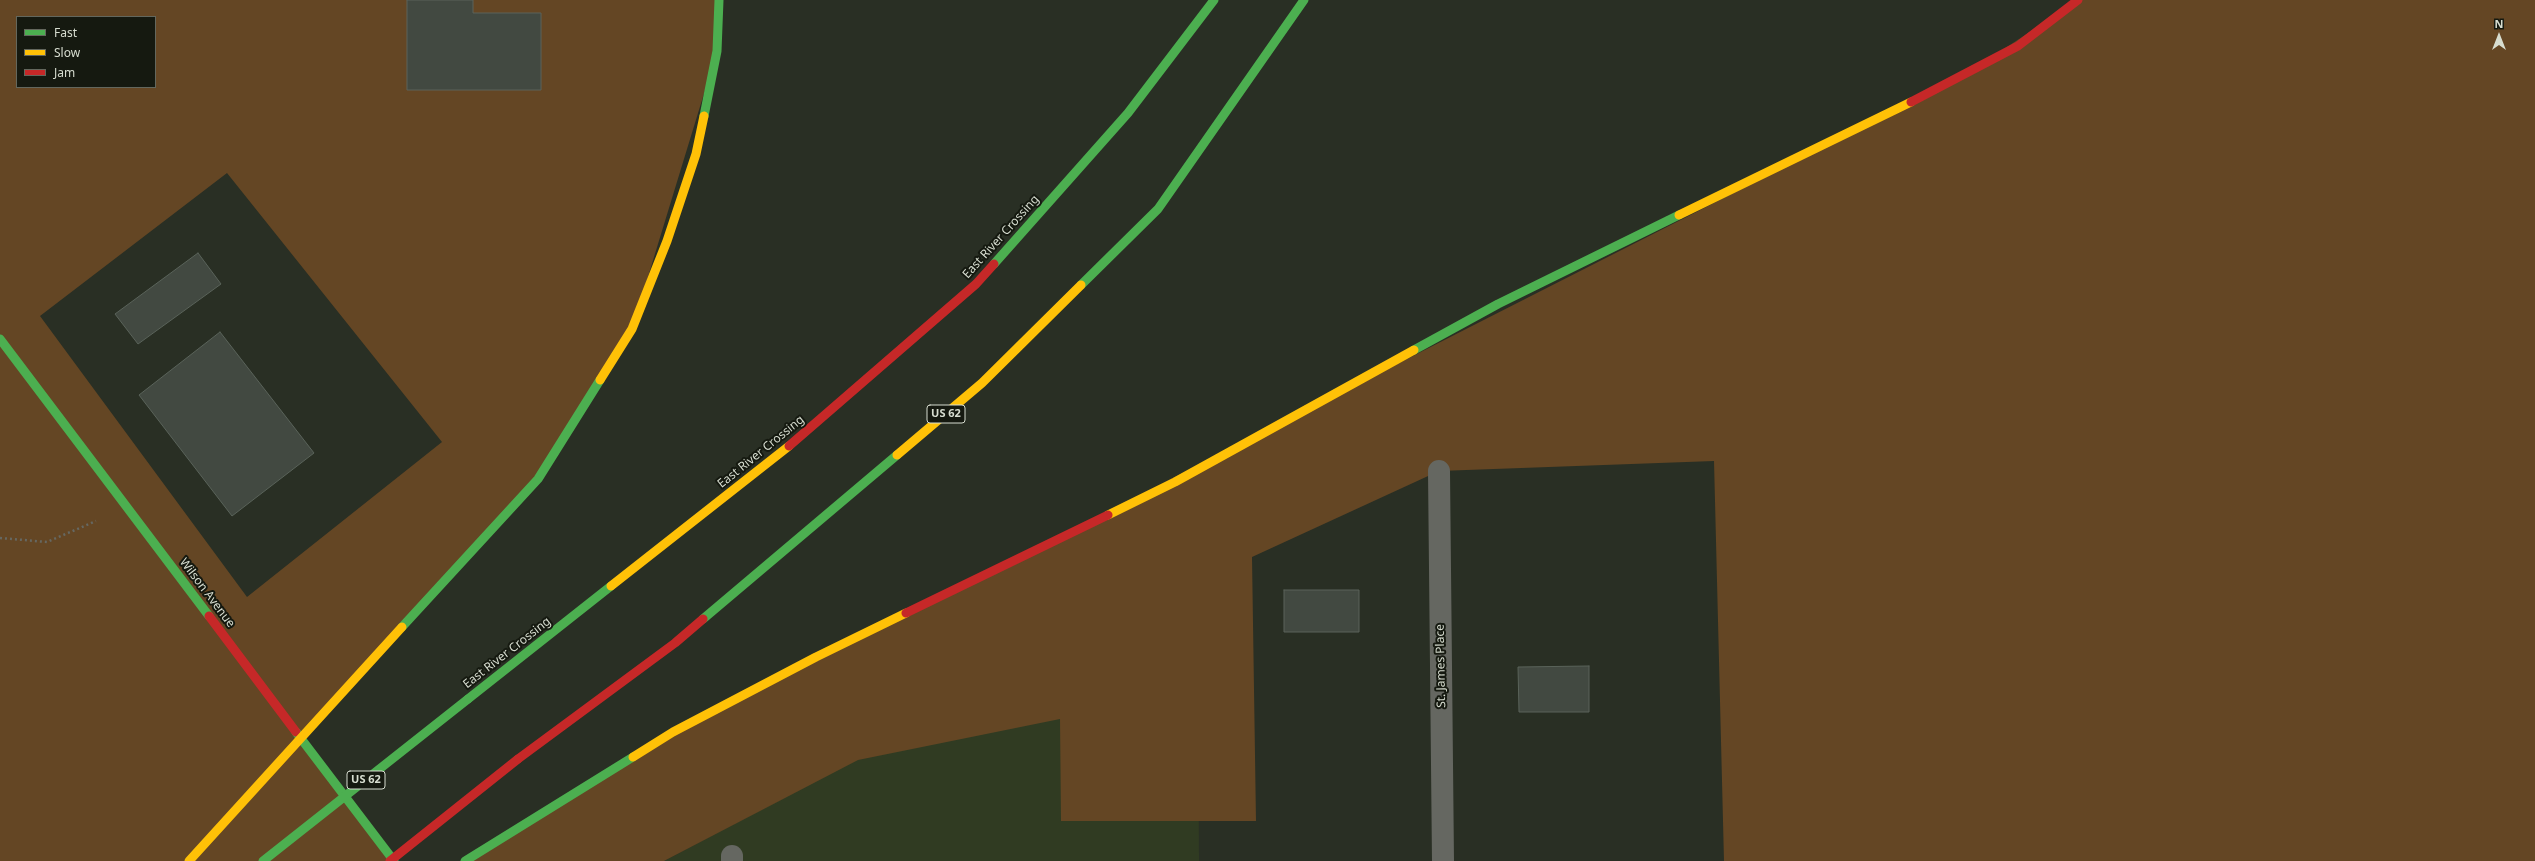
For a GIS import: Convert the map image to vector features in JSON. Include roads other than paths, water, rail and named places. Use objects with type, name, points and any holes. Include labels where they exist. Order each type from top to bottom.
[{"type":"main road","points":[[189,861],[538,478],[632,329],[667,241],[696,154],[717,51],[719,0]]},
{"type":"main road","name":"East River Crossing","points":[[263,861],[789,446],[976,284],[1128,113],[1214,0]]},
{"type":"main road","name":"US 62","points":[[390,861],[518,759],[675,643],[982,383],[1158,209],[1304,0]]},
{"type":"main road","points":[[465,861],[673,732],[816,657],[1174,482],[1498,304],[1960,78],[2018,46],[2078,0]]},
{"type":"main road","name":"Wilson Avenue","points":[[0,339],[394,861]]},
{"type":"street","name":"St. James Place","points":[[1439,471],[1443,861]]}]
